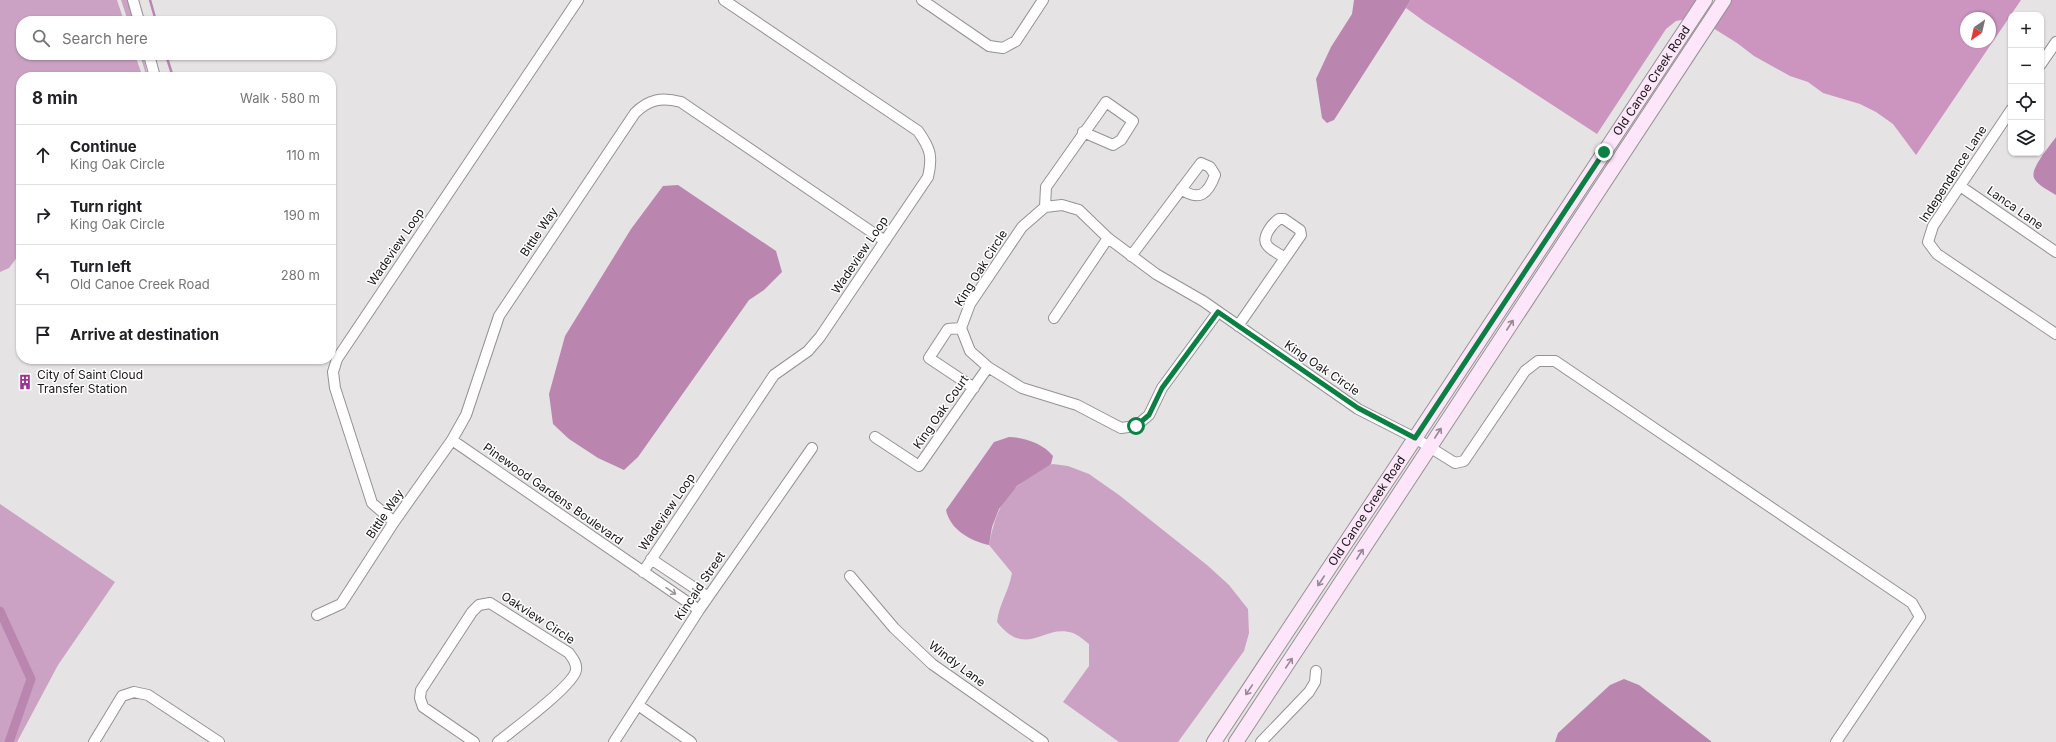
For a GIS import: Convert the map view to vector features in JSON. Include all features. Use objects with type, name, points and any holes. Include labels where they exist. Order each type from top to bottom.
[{"type":"main road","name":"Old Canoe Creek Road","points":[[1214,742],[1705,0]]},
{"type":"main road","name":"Old Canoe Creek Road","points":[[1236,742],[1724,0]]},
{"type":"main road","points":[[1508,297],[1522,306]]},
{"type":"street","points":[[133,0],[138,16]]},
{"type":"street","name":"Wadeview Loop","points":[[336,362],[578,0]]},
{"type":"street","name":"Wadeview Loop","points":[[643,572],[774,375],[808,351],[820,337],[928,176],[931,163],[928,145],[918,132],[724,0]]},
{"type":"street","points":[[922,0],[989,46],[1003,48],[1016,41],[1044,0]]},
{"type":"street","points":[[2044,60],[2056,42]]},
{"type":"street","points":[[150,60],[154,72]]},
{"type":"street","name":"Bittle Way","points":[[317,615],[341,604],[394,522],[452,440],[468,409],[499,316],[635,113],[644,104],[657,99],[669,99],[680,102],[885,241]]},
{"type":"street","points":[[1044,207],[1046,187],[1084,132],[1106,102],[1134,121],[1121,140],[1113,145],[1084,132]]},
{"type":"street","name":"Independence Lane","points":[[2008,114],[1933,226],[1928,242],[1937,254],[2056,334]]},
{"type":"street","points":[[1131,256],[1181,189],[1201,164],[1210,167],[1215,175],[1211,186],[1204,194],[1197,196],[1187,193],[1181,189]]},
{"type":"street","name":"Lanca Lane","points":[[1960,186],[2056,252]]},
{"type":"street","name":"King Oak Circle","points":[[961,328],[970,304],[1022,227],[1044,207],[1062,205],[1079,210],[1108,238],[1156,274],[1203,301],[1358,408],[1415,438],[1455,463],[1464,461],[1525,371],[1538,361],[1555,361],[1912,603],[1920,617],[1836,742]]},
{"type":"street","points":[[1054,318],[1108,238]]},
{"type":"street","points":[[1238,326],[1285,258]]},
{"type":"street","points":[[974,388],[929,358],[948,329],[961,328],[970,351],[988,368],[1022,388],[1077,405],[1121,428],[1136,426],[1149,415],[1162,388],[1218,312]]},
{"type":"street","name":"Wadeview Loop","points":[[335,364],[333,372],[335,388],[372,503],[394,522]]},
{"type":"street","name":"King Oak Court","points":[[875,437],[919,466],[988,368]]},
{"type":"street","name":"Pinewood Gardens Boulevard","points":[[452,440],[699,610]]},
{"type":"street","name":"Kincaid Street","points":[[614,742],[699,610],[812,448]]},
{"type":"street","points":[[651,559],[708,597]]},
{"type":"street","name":"Windy Lane","points":[[850,576],[894,628],[932,664],[1043,742]]},
{"type":"street","name":"Oakview Circle","points":[[474,742],[423,707],[420,698],[421,690],[472,612],[479,605],[490,602],[569,653],[575,662],[576,671],[566,686],[498,742]]},
{"type":"street","points":[[1261,742],[1309,692],[1315,682],[1316,671]]},
{"type":"street","points":[[94,742],[122,696],[134,692],[148,695],[219,742]]},
{"type":"street","points":[[638,705],[691,742]]},
{"type":"shaded area","points":[[0,0],[117,0],[122,16],[16,16],[16,60],[137,60],[141,72],[16,72],[16,259],[9,268],[0,272]]},
{"type":"shaded area","points":[[121,0],[128,0],[133,16],[126,16]]},
{"type":"shaded area","points":[[1354,0],[1411,0],[1334,120],[1327,123],[1322,118],[1316,79],[1331,47],[1352,14]]},
{"type":"shaded area","points":[[1411,0],[1700,0],[1687,19],[1676,21],[1666,29],[1597,134],[1425,22],[1406,8]]},
{"type":"shaded area","points":[[1729,0],[2021,0],[2013,12],[2008,12],[2008,19],[1996,37],[1996,12],[1960,12],[1960,48],[1988,48],[1916,155],[1893,124],[1876,112],[1860,104],[1823,93],[1808,82],[1790,76],[1754,56],[1713,28]]},
{"type":"shaded area","points":[[142,60],[144,60],[147,72],[145,71]]},
{"type":"shaded area","points":[[2056,137],[2056,195],[2044,188],[2034,178],[2035,169],[2042,156],[2044,156],[2045,151]]},
{"type":"shaded area","points":[[678,185],[776,251],[782,272],[764,290],[749,300],[638,457],[624,470],[598,458],[569,439],[553,424],[549,394],[565,336],[631,229],[663,186]]},
{"type":"shaded area","points":[[1009,437],[1021,438],[1033,442],[1044,448],[1053,456],[1051,464],[1017,486],[999,509],[992,527],[989,545],[975,541],[962,534],[948,517],[946,510],[994,442]]},
{"type":"shaded area","points":[[1053,464],[1068,466],[1089,474],[1119,495],[1207,565],[1229,585],[1248,609],[1249,633],[1244,651],[1178,742],[1119,742],[1063,702],[1089,666],[1089,644],[1079,636],[1062,631],[1053,632],[1026,640],[1017,638],[1008,633],[997,622],[1012,573],[989,545],[995,520],[1002,504],[1012,490],[1047,465]]},
{"type":"shaded area","points":[[0,504],[115,582],[58,665],[17,742],[0,742]]},
{"type":"shaded area","points":[[1624,679],[1639,685],[1712,742],[1555,742],[1558,733],[1610,685]]},
{"type":"waterway","points":[[150,0],[155,16]]},
{"type":"waterway","points":[[168,60],[171,72]]},
{"type":"waterway","points":[[0,611],[31,679],[9,742]]},
{"type":"place","name":"City of Saint Cloud Transfer Station","points":[[25,382]]},
{"type":"route","points":[[1136,426],[1149,415],[1162,388],[1218,312],[1358,408],[1415,438],[1604,152]]}]
